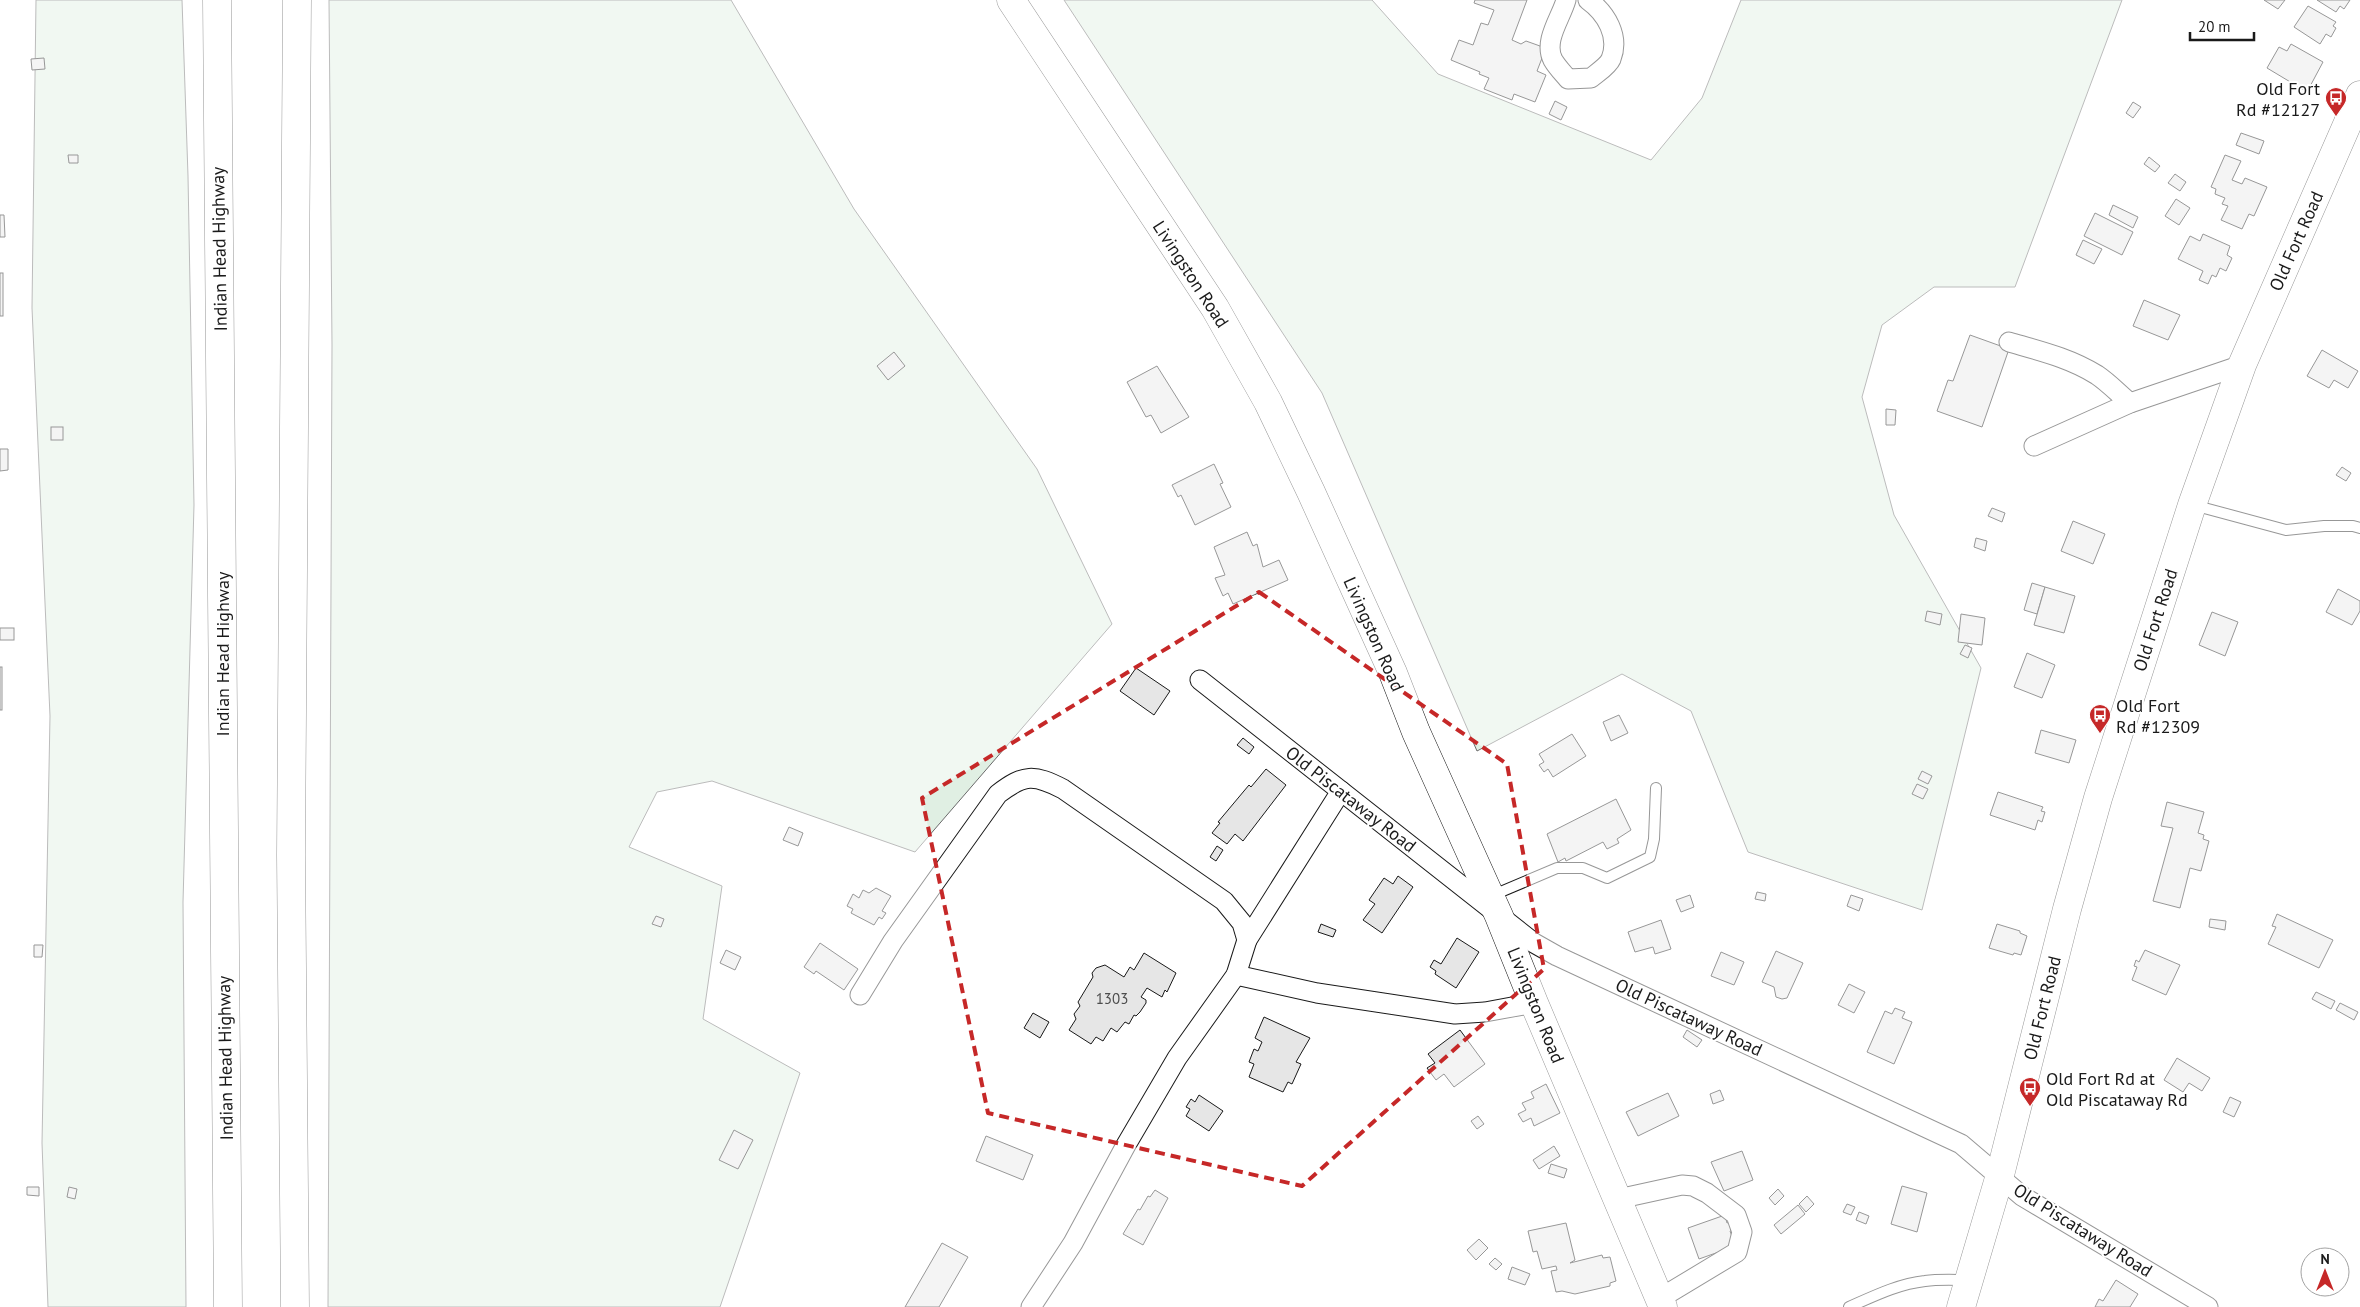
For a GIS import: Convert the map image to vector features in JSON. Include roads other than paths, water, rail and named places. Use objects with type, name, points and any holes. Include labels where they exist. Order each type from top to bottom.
[{"type":"main road","name":"Indian Head Highway","points":[[217,0],[228,1307]]},
{"type":"main road","points":[[295,1307],[291,855],[297,0]]},
{"type":"main road","name":"Livingston Road","points":[[1011,0],[1215,308],[1268,402],[1328,528],[1416,732],[1495,906],[1661,1303]]},
{"type":"main road","name":"Old Fort Road","points":[[1961,1307],[2000,1175],[2067,909],[2098,798],[2192,505],[2242,365],[2360,95]]},
{"type":"street","points":[[1566,0],[1551,37],[1550,49],[1552,59],[1568,79],[1591,78],[1611,60],[1613,49],[1609,22],[1604,13],[1588,0]]},
{"type":"street","points":[[2009,342],[2066,359],[2078,365],[2099,376],[2130,403]]},
{"type":"street","points":[[2034,446],[2130,403],[2242,365]]},
{"type":"street","name":"Old Piscataway Road","points":[[1200,680],[1341,791],[1495,906],[1534,943],[1557,956],[1961,1144],[2000,1175],[2022,1196],[2208,1307]]},
{"type":"street","points":[[860,996],[893,940],[998,794],[1014,782],[1028,777],[1048,781],[1063,789],[1224,901],[1242,923],[1246,940]]},
{"type":"street","points":[[1031,1307],[1073,1242],[1126,1145],[1177,1058],[1236,975],[1246,940],[1341,791]]},
{"type":"street","points":[[1236,975],[1317,993],[1455,1014],[1485,1012],[1534,1003]]},
{"type":"street","points":[[1618,1199],[1682,1185],[1693,1186],[1708,1192],[1736,1215],[1742,1232],[1737,1252],[1661,1303]]},
{"type":"lane","points":[[2192,505],[2286,530],[2324,526],[2353,526],[2360,528]]},
{"type":"lane","points":[[1495,906],[1557,868],[1583,868],[1607,878],[1650,857],[1654,839],[1656,788]]},
{"type":"lane","points":[[1849,1307],[1886,1290],[1926,1280],[1969,1280]]},
{"type":"place","name":"Old Fort Rd #12127","points":[[2336,117]]},
{"type":"place","name":"Old Fort Rd #12309","points":[[2100,734]]},
{"type":"place","name":"Old Fort Rd at Old Piscataway Rd","points":[[2030,1107]]}]
